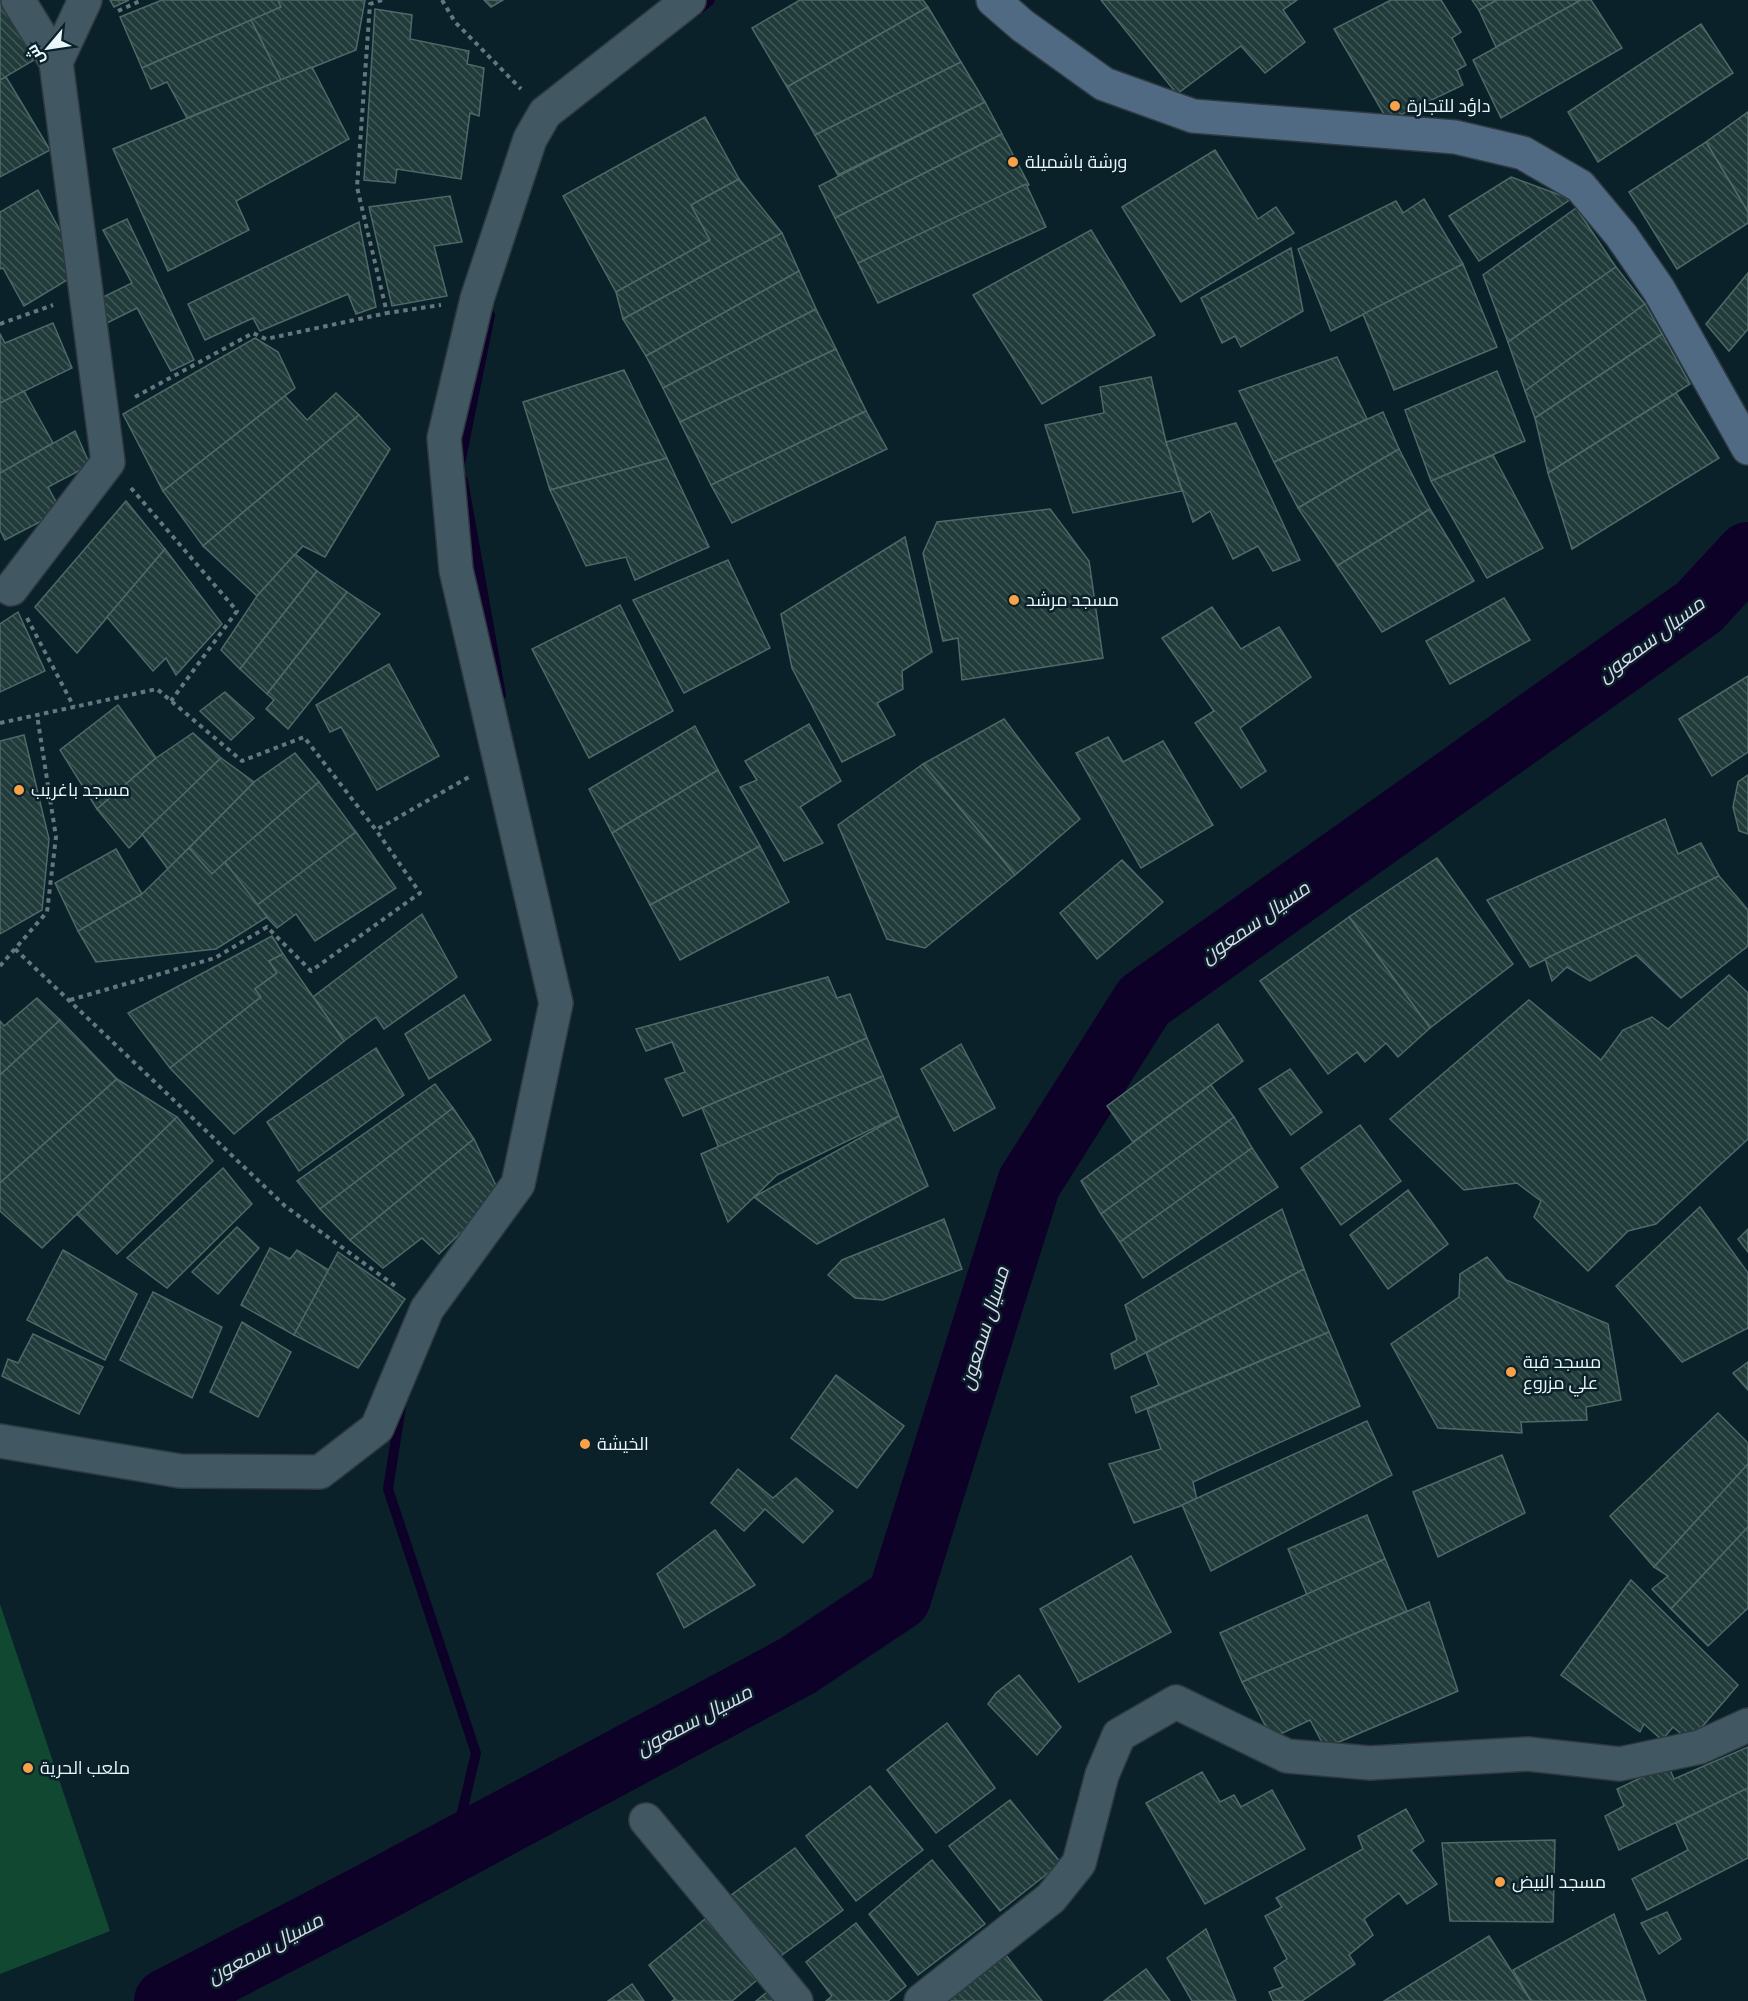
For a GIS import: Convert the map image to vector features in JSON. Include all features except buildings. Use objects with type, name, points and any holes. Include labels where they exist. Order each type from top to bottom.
[{"type":"main road","points":[[993,0],[1023,27],[1104,84],[1192,116],[1455,137],[1523,153],[1581,186],[1621,235],[1659,290],[1748,448]]},
{"type":"street","points":[[11,589],[108,462],[56,62],[18,0]]},
{"type":"street","points":[[56,62],[85,0]]},
{"type":"street","points":[[0,1442],[180,1471],[320,1472],[377,1428],[427,1309],[518,1184],[556,1003],[456,570],[444,438],[477,298],[530,139],[544,113],[689,0]]},
{"type":"street","points":[[921,2001],[1051,1898],[1079,1863],[1102,1775],[1119,1735],[1176,1702],[1287,1755],[1370,1763],[1528,1754],[1620,1764],[1700,1747],[1748,1725]]},
{"type":"street","points":[[646,1820],[796,2001]]},
{"type":"path","points":[[382,0],[369,2],[357,187],[387,313]]},
{"type":"path","points":[[442,0],[455,22],[544,113]]},
{"type":"path","points":[[0,324],[86,294]]},
{"type":"path","points":[[102,415],[253,333],[266,339],[387,313],[477,298]]},
{"type":"path","points":[[108,462],[237,611],[171,701]]},
{"type":"path","points":[[11,589],[74,707]]},
{"type":"path","points":[[0,723],[157,689],[242,761],[304,736],[420,892],[311,971],[267,927],[215,958],[69,1001]]},
{"type":"path","points":[[0,966],[47,912],[56,837],[37,715]]},
{"type":"path","points":[[376,830],[500,760]]},
{"type":"path","points":[[15,949],[285,1206],[427,1309]]},
{"type":"green space","name":"ملعب الحرية","points":[[0,1604],[110,1931],[0,1974]]},
{"type":"waterway","points":[[694,13],[710,0]]},
{"type":"waterway","points":[[460,464],[490,315]]},
{"type":"waterway","points":[[463,480],[501,695]]},
{"type":"waterway","name":"مسيال سمعون","points":[[166,2001],[370,1895],[797,1666],[899,1598],[1029,1183],[1144,1001],[1699,607],[1748,554]]},
{"type":"waterway","points":[[401,1406],[388,1489],[476,1753],[453,1850]]},
{"type":"place","name":"داؤد للتجارة","points":[[1395,106]]},
{"type":"place","name":"ورشة باشميلة","points":[[1013,162]]},
{"type":"place","name":"مسجد مرشد","points":[[1014,600]]},
{"type":"place","name":"مسجد باغريب","points":[[19,790]]},
{"type":"place","name":"مسجد قبة علي مزروع","points":[[1511,1372]]},
{"type":"place","name":"الخيشة","points":[[585,1444]]},
{"type":"place","name":"ملعب الحرية","points":[[28,1768]]},
{"type":"place","name":"مسجد البيض","points":[[1500,1882]]}]
